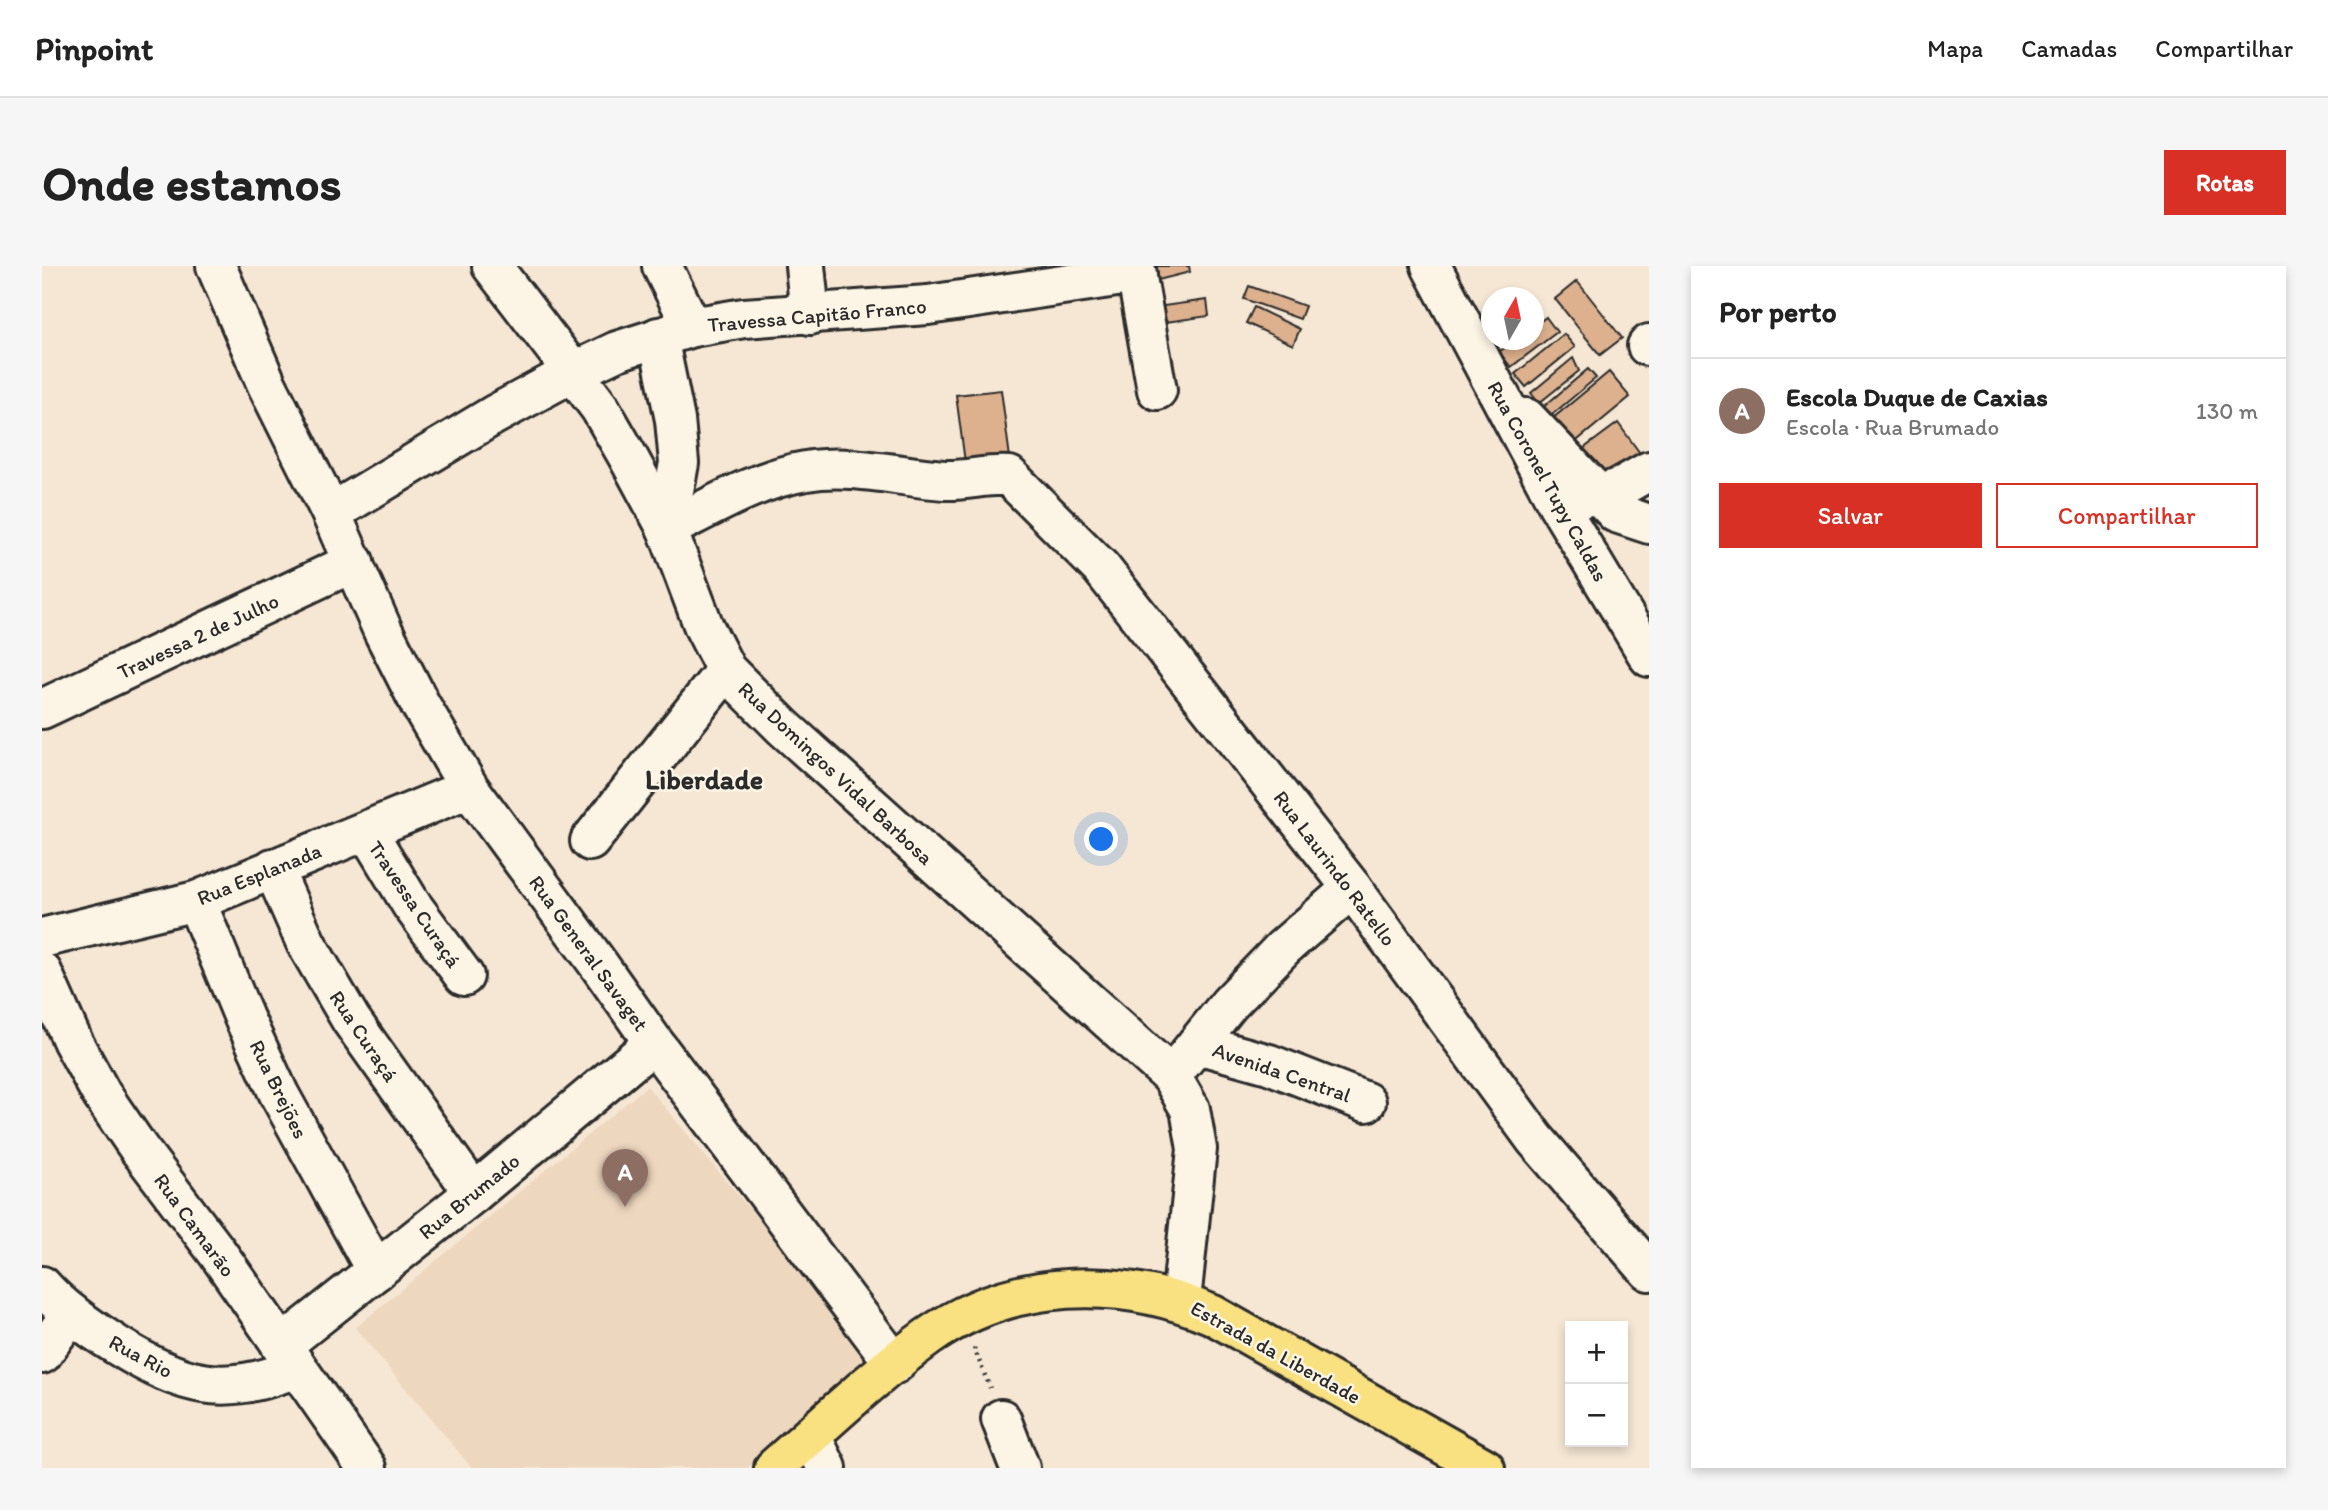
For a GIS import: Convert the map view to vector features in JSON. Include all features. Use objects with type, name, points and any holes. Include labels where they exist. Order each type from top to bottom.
[{"type":"main road","name":"Estrada da Liberdade","points":[[774,1468],[819,1452],[895,1364],[929,1336],[962,1317],[999,1301],[1040,1291],[1076,1287],[1145,1292],[1181,1301],[1213,1315],[1485,1468]]},
{"type":"street","name":"Rua General Savaget","points":[[216,266],[267,385],[331,513],[389,643],[420,704],[469,788],[654,1043],[895,1364]]},
{"type":"street","name":"Rua Domingos Vidal Barbosa","points":[[492,266],[600,408],[667,529],[704,627],[726,670],[783,727],[1171,1076],[1190,1109],[1197,1149],[1181,1301]]},
{"type":"street","points":[[662,266],[675,332],[675,420],[680,463],[667,529]]},
{"type":"street","points":[[805,266],[810,315]]},
{"type":"street","name":"Rua Coronel Tupy Caldas","points":[[1432,266],[1558,505],[1649,657]]},
{"type":"street","name":"Travessa Capitão Franco","points":[[331,513],[494,415],[573,372],[617,351],[675,332],[744,318],[928,305],[1136,270]]},
{"type":"street","points":[[1136,270],[1157,390]]},
{"type":"street","points":[[1491,381],[1616,513],[1649,524]]},
{"type":"street","name":"Rua Laurindo Ratello","points":[[667,529],[751,487],[806,471],[855,469],[952,480],[990,474],[1009,476],[1101,568],[1352,888],[1535,1139],[1649,1271]]},
{"type":"street","points":[[1558,505],[1617,489],[1649,471]]},
{"type":"street","name":"Travessa 2 de Julho","points":[[42,709],[354,562]]},
{"type":"street","points":[[590,841],[726,670]]},
{"type":"street","name":"Rua Esplanada","points":[[42,939],[196,901],[469,788]]},
{"type":"street","name":"Travessa Curaçá","points":[[367,831],[411,904],[464,976]]},
{"type":"street","name":"Rua Curaçá","points":[[273,868],[306,943],[351,1020],[474,1193]]},
{"type":"street","points":[[1171,1076],[1229,1004],[1274,957],[1352,888]]},
{"type":"street","name":"Rua Brejões","points":[[196,901],[279,1094],[376,1271]]},
{"type":"street","name":"Rua Camarão","points":[[42,972],[73,1042],[102,1095],[217,1252],[367,1468]]},
{"type":"street","name":"Rua Brumado","points":[[288,1357],[376,1271],[654,1043]]},
{"type":"street","name":"Avenida Central","points":[[1197,1044],[1269,1064],[1366,1101]]},
{"type":"street","name":"Rua Rio","points":[[42,1286],[71,1313],[102,1335],[146,1363],[194,1383],[237,1385],[275,1377],[288,1357]]},
{"type":"street","points":[[42,1354],[71,1313]]},
{"type":"street","points":[[1001,1419],[1020,1468]]},
{"type":"path","points":[[962,1317],[1001,1419]]},
{"type":"shaded area","points":[[647,1086],[877,1361],[747,1468],[472,1468],[355,1328]]},
{"type":"building","points":[[1142,266],[1189,266],[1190,272],[1146,283]]},
{"type":"building","points":[[1577,281],[1622,338],[1600,355],[1555,299]]},
{"type":"building","points":[[1249,286],[1305,306],[1300,319],[1244,299]]},
{"type":"building","points":[[1207,300],[1209,316],[1151,324],[1149,308]]},
{"type":"building","points":[[1254,307],[1300,329],[1293,345],[1246,323]]},
{"type":"building","points":[[1546,317],[1557,332],[1544,342]]},
{"type":"building","points":[[1564,334],[1575,347],[1526,387],[1515,374]]},
{"type":"building","points":[[1502,350],[1533,350],[1511,367],[1499,352]]},
{"type":"building","points":[[1573,358],[1579,371],[1539,403],[1531,393]]},
{"type":"building","points":[[1588,369],[1596,378],[1548,418],[1541,409]]},
{"type":"building","points":[[1609,372],[1630,397],[1573,444],[1552,419]]},
{"type":"building","points":[[1001,390],[1011,465],[966,470],[956,395]]},
{"type":"building","points":[[1618,423],[1645,460],[1609,485],[1583,449]]},
{"type":"place","name":"Escola Duque de Caxias","points":[[625,1207]]},
{"type":"district","name":"Liberdade","points":[[704,779]]}]
